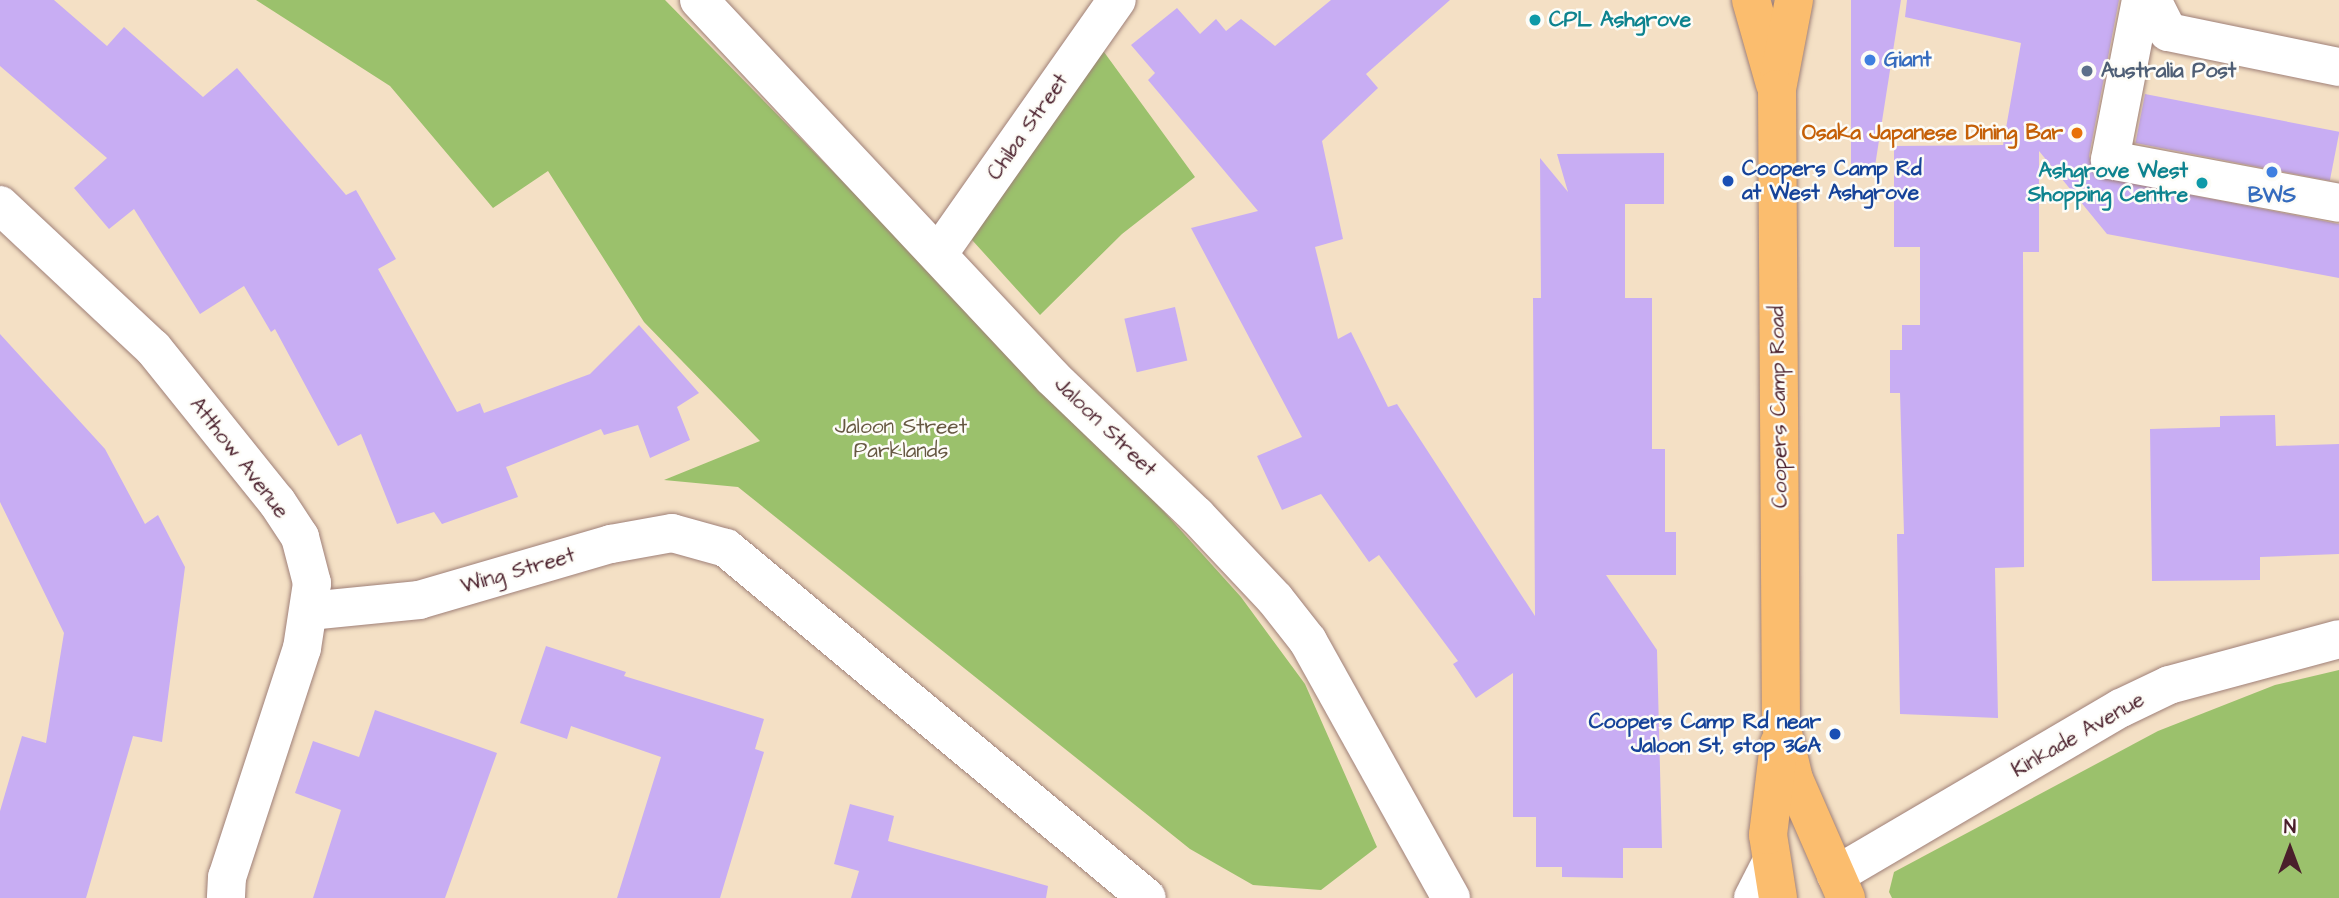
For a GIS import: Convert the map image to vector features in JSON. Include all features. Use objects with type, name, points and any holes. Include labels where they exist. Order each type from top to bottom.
[{"type":"main road","name":"Coopers Camp Road","points":[[1751,0],[1777,89]]},
{"type":"main road","name":"Coopers Camp Road","points":[[1769,886],[1769,820],[1781,724],[1777,89],[1794,0]]},
{"type":"main road","name":"Coopers Camp Road","points":[[1781,724],[1794,779],[1841,887]]},
{"type":"main road","points":[[1769,886],[1841,887]]},
{"type":"street","name":"Jaloon Street","points":[[699,0],[939,253],[1053,378],[1196,515],[1275,599],[1314,651],[1451,898]]},
{"type":"street","name":"Chiba Street","points":[[939,253],[1117,0]]},
{"type":"street","points":[[2141,0],[2110,160],[2339,203]]},
{"type":"street","points":[[2152,0],[2168,32],[2339,67]]},
{"type":"street","name":"Atthow Avenue","points":[[0,205],[153,348],[277,502],[300,537],[312,583],[309,611],[298,661],[227,877],[226,898]]},
{"type":"street","name":"Wing Street","points":[[309,611],[419,600],[611,544],[672,533],[726,548],[1147,898]]},
{"type":"street","name":"Kinkade Avenue","points":[[1841,887],[2121,708],[2169,685],[2339,639]]},
{"type":"green space","name":"Jaloon Street Parklands","points":[[256,0],[665,0],[1140,485],[1241,597],[1305,684],[1377,847],[1321,890],[1253,885],[1190,849],[738,487],[664,480],[760,441],[644,322],[548,171],[493,208],[390,86]]},
{"type":"green space","points":[[1096,41],[1195,177],[1122,234],[1040,315],[963,230]]},
{"type":"green space","points":[[2339,670],[2339,898],[1892,898],[1889,892],[1894,872],[2158,731],[2275,685]]},
{"type":"building","points":[[0,0],[54,0],[107,46],[124,27],[203,97],[237,68],[346,195],[356,190],[396,259],[378,269],[457,412],[480,403],[484,413],[590,374],[639,325],[699,393],[677,407],[690,440],[650,458],[638,425],[604,435],[601,429],[506,467],[518,497],[442,524],[434,512],[397,524],[361,434],[338,446],[275,329],[271,332],[244,286],[200,314],[134,209],[109,229],[74,188],[107,158],[0,66]]},
{"type":"building","points":[[1331,0],[1450,0],[1366,74],[1378,88],[1322,141],[1343,239],[1315,247],[1338,339],[1351,332],[1388,407],[1397,404],[1535,616],[1533,298],[1541,298],[1540,158],[1568,192],[1557,154],[1664,153],[1664,204],[1625,204],[1625,298],[1652,298],[1652,449],[1665,449],[1665,532],[1676,532],[1676,575],[1606,575],[1657,650],[1662,848],[1623,848],[1623,878],[1562,877],[1562,867],[1536,867],[1536,817],[1513,817],[1513,673],[1476,698],[1453,664],[1458,661],[1379,555],[1369,562],[1321,494],[1282,510],[1257,456],[1302,437],[1191,228],[1258,211],[1148,80],[1155,73],[1131,45],[1177,8],[1200,34],[1216,19],[1226,31],[1241,19],[1275,46]]},
{"type":"building","name":"Giant","points":[[1851,0],[1901,0],[1875,166],[1851,164]]},
{"type":"building","points":[[1907,0],[2119,0],[2089,156],[2095,176],[2339,224],[2339,278],[2107,234],[2039,151],[2039,252],[2023,252],[2024,567],[1995,568],[1998,718],[1900,714],[1897,534],[1904,534],[1900,393],[1890,393],[1890,350],[1902,350],[1902,325],[1920,325],[1920,247],[1894,247],[1894,146],[2003,145],[2021,43],[1905,17]]},
{"type":"building","points":[[2145,94],[2339,132],[2330,181],[2135,143]]},
{"type":"building","points":[[1175,307],[1187,361],[1137,372],[1124,319]]},
{"type":"building","points":[[0,334],[105,449],[145,524],[158,515],[185,567],[162,742],[133,736],[86,898],[0,898],[0,811],[22,736],[46,743],[64,633],[0,502]]},
{"type":"building","points":[[2275,415],[2276,446],[2339,444],[2339,554],[2260,557],[2260,580],[2152,581],[2150,429],[2220,427],[2220,416]]},
{"type":"building","points":[[546,646],[626,672],[624,676],[764,719],[755,749],[764,752],[720,898],[617,898],[661,757],[571,726],[567,739],[520,723]]},
{"type":"building","points":[[375,710],[497,753],[445,898],[313,898],[341,810],[295,793],[313,741],[359,757]]},
{"type":"building","points":[[850,804],[894,816],[888,841],[1048,886],[1046,898],[851,898],[859,871],[834,864]]},
{"type":"place","name":"CPL Ashgrove","points":[[1535,20]]},
{"type":"place","name":"Giant","points":[[1870,60]]},
{"type":"place","name":"Australia Post","points":[[2087,71]]},
{"type":"place","name":"Osaka Japanese Dining Bar","points":[[2077,133]]},
{"type":"place","name":"BWS","points":[[2272,172]]},
{"type":"place","name":"Coopers Camp Rd at West Ashgrove","points":[[1728,181]]},
{"type":"place","name":"Ashgrove West Shopping Centre","points":[[2202,183]]},
{"type":"place","name":"Coopers Camp Rd near Jaloon St, stop 36A","points":[[1835,734]]}]
